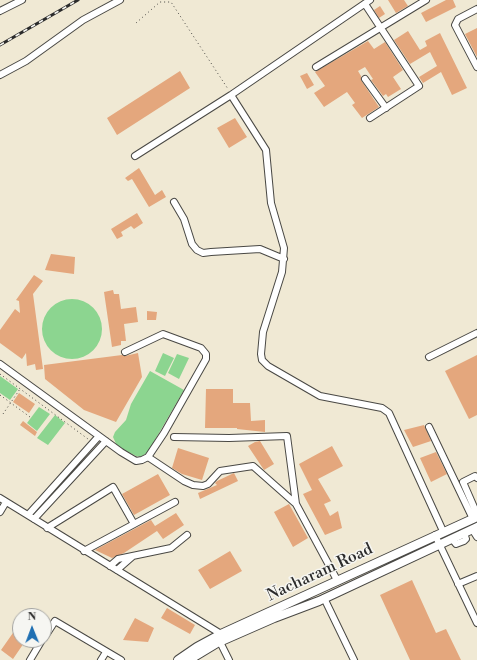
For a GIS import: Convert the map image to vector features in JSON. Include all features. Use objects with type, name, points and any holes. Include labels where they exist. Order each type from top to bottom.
[{"type":"main road","name":"Nacharam Road","points":[[189,660],[222,638],[338,580],[476,517]]},
{"type":"main road","name":"Nacharam Road","points":[[178,660],[197,646],[222,638],[324,598],[475,528]]},
{"type":"street","points":[[0,11],[22,0]]},
{"type":"street","points":[[0,75],[26,62],[83,20],[120,0]]},
{"type":"street","points":[[136,156],[231,95],[370,0]]},
{"type":"street","points":[[316,67],[426,0]]},
{"type":"street","points":[[365,4],[419,86],[370,118]]},
{"type":"street","points":[[477,9],[458,20],[455,25],[477,66]]},
{"type":"street","points":[[365,79],[386,108]]},
{"type":"street","points":[[231,95],[266,150],[271,203],[284,248],[284,259],[263,332],[261,354],[262,360],[268,366],[320,396],[382,408],[389,413],[443,531]]},
{"type":"street","points":[[174,202],[184,219],[192,244],[197,250],[203,253],[260,249],[284,259]]},
{"type":"street","points":[[0,364],[136,461],[148,457],[164,433],[206,359],[206,354],[201,348],[163,334],[125,352]]},
{"type":"street","points":[[429,357],[477,334]]},
{"type":"street","points":[[429,427],[476,517]]},
{"type":"street","points":[[28,514],[100,436]]},
{"type":"street","points":[[174,437],[229,438],[287,436],[296,504]]},
{"type":"street","points":[[34,519],[106,440]]},
{"type":"street","points":[[148,457],[184,481],[193,485],[203,486],[208,484],[220,471],[253,466],[296,504],[338,580]]},
{"type":"street","points":[[476,517],[463,482],[475,476],[477,478]]},
{"type":"street","points":[[47,528],[113,487],[134,524]]},
{"type":"street","points":[[0,512],[3,500],[117,570],[222,638],[229,660]]},
{"type":"street","points":[[84,551],[175,502]]},
{"type":"street","points":[[475,528],[477,538]]},
{"type":"street","points":[[110,566],[118,559],[171,548],[187,535]]},
{"type":"street","points":[[435,535],[477,623]]},
{"type":"street","points":[[117,570],[134,555]]},
{"type":"street","points":[[458,584],[477,576]]},
{"type":"street","points":[[324,598],[354,660]]},
{"type":"street","points":[[52,626],[55,621],[121,660]]},
{"type":"street","points":[[30,660],[37,648]]},
{"type":"street","points":[[101,660],[106,652]]},
{"type":"path","points":[[136,23],[160,2],[171,2],[231,95]]},
{"type":"path","points":[[0,374],[93,443]]},
{"type":"path","points":[[3,414],[20,389]]},
{"type":"path","points":[[0,395],[30,417]]},
{"type":"green space","points":[[66,299],[78,299],[89,304],[97,312],[102,323],[100,341],[89,354],[78,359],[66,359],[55,354],[47,346],[42,335],[42,323],[47,312],[55,304]]},
{"type":"green space","points":[[163,353],[174,358],[165,376],[155,371]]},
{"type":"green space","points":[[177,354],[189,358],[179,379],[168,373]]},
{"type":"green space","points":[[150,371],[184,390],[148,452],[141,457],[117,446],[113,437],[115,432],[126,420],[131,404]]},
{"type":"green space","points":[[0,376],[18,389],[10,400],[0,393]]},
{"type":"green space","points":[[39,407],[50,414],[37,431],[27,423]]},
{"type":"green space","points":[[55,415],[65,423],[48,445],[37,438]]},
{"type":"building","points":[[388,0],[404,0],[408,6],[396,13]]},
{"type":"building","points":[[446,0],[453,0],[456,7],[426,22],[421,13]]},
{"type":"building","points":[[380,6],[385,14],[379,18],[374,10]]},
{"type":"building","points":[[477,28],[477,57],[465,34]]},
{"type":"building","points":[[408,31],[420,50],[427,46],[425,41],[440,33],[467,88],[452,95],[441,72],[423,83],[419,77],[437,66],[430,52],[410,64],[394,40]]},
{"type":"building","points":[[368,41],[374,49],[385,42],[403,70],[393,77],[401,89],[388,97],[386,94],[383,96],[371,80],[373,79],[365,67],[358,71],[361,76],[361,80],[379,107],[362,118],[352,105],[355,103],[347,92],[324,107],[314,93],[325,86],[315,72]]},
{"type":"building","points":[[180,71],[190,88],[117,135],[107,118]]},
{"type":"building","points":[[307,73],[314,85],[307,89],[300,76]]},
{"type":"building","points":[[235,118],[247,137],[229,148],[217,128]]},
{"type":"building","points":[[139,168],[155,195],[162,190],[166,197],[149,207],[132,179],[128,181],[125,178]]},
{"type":"building","points":[[137,213],[143,223],[134,229],[131,226],[121,232],[123,236],[117,239],[111,229]]},
{"type":"building","points":[[51,254],[75,257],[74,274],[45,270]]},
{"type":"building","points":[[34,275],[43,281],[33,294],[43,369],[36,370],[35,364],[27,366],[26,353],[22,359],[0,343],[0,330],[15,309],[20,313],[19,301],[16,300]]},
{"type":"building","points":[[113,290],[114,294],[119,294],[121,309],[136,307],[138,322],[124,324],[126,341],[121,341],[121,345],[112,347],[104,292]]},
{"type":"building","points":[[147,311],[157,312],[156,320],[147,320]]},
{"type":"building","points":[[138,353],[142,377],[116,422],[84,410],[45,379],[44,365],[122,355],[125,356]]},
{"type":"building","points":[[477,355],[477,415],[469,419],[445,371]]},
{"type":"building","points":[[206,389],[233,389],[233,403],[250,403],[251,421],[265,420],[265,432],[237,428],[205,428]]},
{"type":"building","points":[[19,393],[35,404],[29,413],[13,402]]},
{"type":"building","points":[[23,421],[37,432],[35,436],[20,425]]},
{"type":"building","points":[[424,425],[431,441],[413,447],[404,430]]},
{"type":"building","points":[[260,441],[274,464],[264,470],[248,446]]},
{"type":"building","points":[[332,446],[343,466],[318,479],[331,501],[324,504],[330,516],[338,511],[342,528],[325,535],[303,494],[312,490],[299,464]]},
{"type":"building","points":[[178,448],[209,458],[202,480],[182,474],[172,468]]},
{"type":"building","points":[[436,452],[447,474],[431,482],[420,458]]},
{"type":"building","points":[[234,473],[238,481],[200,499],[198,493],[217,485],[215,483],[217,481]]},
{"type":"building","points":[[158,474],[170,495],[134,515],[122,494]]},
{"type":"building","points":[[289,504],[308,538],[293,547],[274,512]]},
{"type":"building","points":[[176,513],[184,525],[163,539],[157,531],[124,553],[112,558],[95,550],[151,520],[155,526]]},
{"type":"building","points":[[230,551],[242,571],[210,589],[198,570]]},
{"type":"building","points":[[412,580],[436,633],[446,629],[461,660],[410,660],[380,595]]},
{"type":"building","points":[[167,608],[195,625],[190,634],[161,618]]},
{"type":"building","points":[[135,618],[154,628],[148,642],[123,640]]},
{"type":"building","points":[[12,634],[12,648],[21,648],[13,659],[1,650]]},
{"type":"railway","points":[[0,45],[78,0]]}]
